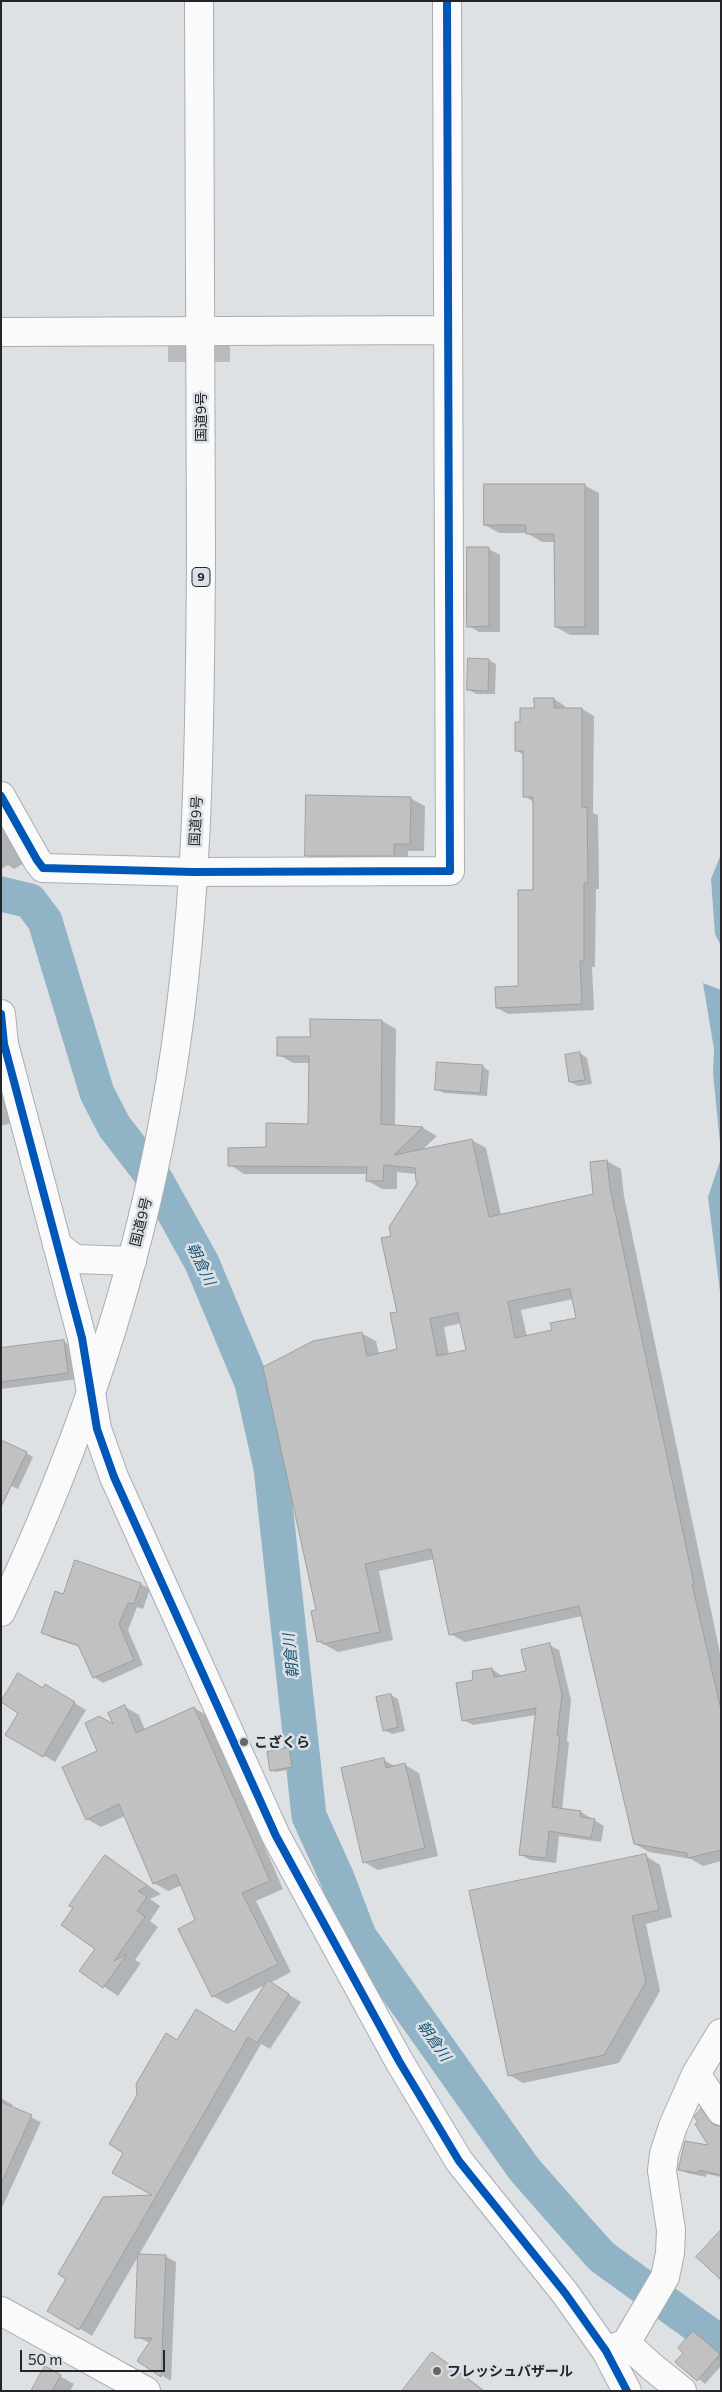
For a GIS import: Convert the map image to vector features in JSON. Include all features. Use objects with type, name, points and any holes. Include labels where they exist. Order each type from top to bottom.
[{"type":"main road","name":"国道9号","points":[[1,1612],[49,1505],[91,1392],[132,1261],[158,1150],[180,1009],[193,872],[200,739],[201,332],[199,1]]},
{"type":"main road","points":[[1,796],[43,868],[193,872],[450,871],[447,1]]},
{"type":"main road","points":[[1,332],[201,332],[448,339]]},
{"type":"main road","points":[[230,348],[448,339]]},
{"type":"main road","points":[[1,349],[168,348]]},
{"type":"main road","points":[[1,1014],[4,1044],[82,1338],[97,1429],[114,1477],[276,1836],[399,2061],[459,2161],[565,2293],[616,2347],[651,2366],[682,2391]]},
{"type":"main road","points":[[57,1245],[74,1259],[132,1261]]},
{"type":"main road","points":[[616,2347],[650,2303],[665,2277],[670,2252],[671,2230],[662,2171],[664,2154],[673,2126],[696,2074],[721,2033]]},
{"type":"main road","points":[[696,2074],[721,2111]]},
{"type":"main road","points":[[1,2311],[112,2380],[146,2391]]},
{"type":"main road","points":[[616,2347],[627,2391]]},
{"type":"water","points":[[721,854],[721,946],[715,934],[711,879]]},
{"type":"water","points":[[703,983],[721,990],[721,1154],[713,1073],[714,1049]]},
{"type":"water","points":[[721,1158],[721,1300],[708,1197]]},
{"type":"building","points":[[484,484],[585,484],[585,627],[555,627],[554,534],[526,534],[526,525],[484,525]]},
{"type":"building","points":[[467,547],[489,547],[489,626],[467,627]]},
{"type":"building","points":[[468,658],[489,659],[488,691],[467,690]]},
{"type":"building","points":[[534,698],[554,698],[554,708],[582,708],[582,808],[587,807],[588,883],[584,883],[584,961],[580,961],[582,1004],[496,1008],[495,987],[518,986],[518,890],[533,890],[533,797],[523,797],[523,751],[515,751],[515,722],[520,722],[520,708],[534,708]]},
{"type":"building","points":[[306,795],[411,797],[410,844],[394,844],[394,856],[305,856]]},
{"type":"building","points":[[310,1019],[382,1020],[381,1124],[423,1127],[394,1155],[472,1139],[489,1217],[593,1194],[590,1162],[607,1160],[610,1188],[694,1584],[692,1584],[721,1710],[721,1850],[688,1858],[687,1853],[634,1844],[579,1606],[449,1635],[431,1549],[365,1564],[380,1632],[323,1644],[322,1641],[317,1642],[311,1611],[316,1610],[263,1367],[313,1341],[362,1332],[367,1356],[397,1349],[390,1313],[397,1312],[381,1238],[391,1236],[389,1227],[418,1182],[416,1182],[415,1168],[384,1165],[383,1181],[366,1181],[367,1167],[228,1166],[228,1148],[266,1147],[266,1123],[308,1124],[309,1056],[277,1056],[277,1037],[310,1037]],"holes":[[[570,1289],[576,1318],[550,1323],[552,1330],[515,1338],[508,1302]],[[458,1313],[466,1350],[437,1356],[430,1319]]]},
{"type":"building","points":[[580,1052],[585,1080],[569,1082],[565,1055]]},
{"type":"building","points":[[437,1062],[483,1065],[480,1093],[435,1090]]},
{"type":"building","points":[[64,1340],[68,1373],[1,1382],[1,1348]]},
{"type":"building","points":[[1,1440],[27,1452],[1,1507]]},
{"type":"building","points":[[75,1560],[141,1583],[134,1604],[128,1603],[119,1624],[134,1660],[93,1678],[78,1645],[41,1633],[55,1591],[63,1594]]},
{"type":"building","points":[[550,1643],[562,1694],[557,1736],[560,1736],[552,1807],[581,1811],[580,1817],[595,1819],[591,1838],[549,1831],[546,1858],[519,1855],[536,1708],[462,1721],[456,1683],[473,1680],[472,1671],[492,1668],[494,1677],[526,1671],[521,1650]]},
{"type":"building","points":[[18,1673],[43,1688],[45,1684],[75,1702],[43,1757],[5,1735],[18,1713],[1,1702]]},
{"type":"building","points":[[391,1694],[398,1727],[383,1731],[376,1697]]},
{"type":"building","points":[[125,1705],[136,1733],[194,1707],[270,1881],[242,1893],[278,1964],[212,1997],[178,1929],[195,1920],[176,1874],[153,1884],[119,1804],[86,1820],[62,1767],[97,1751],[85,1723],[99,1716],[113,1724],[108,1713]]},
{"type":"building","points":[[289,1748],[292,1767],[270,1771],[267,1752]]},
{"type":"building","points":[[384,1758],[386,1768],[405,1763],[425,1848],[363,1863],[341,1768]]},
{"type":"building","points":[[646,1854],[659,1910],[632,1916],[646,1982],[604,2055],[508,2076],[469,1891]]},
{"type":"building","points":[[105,1855],[148,1886],[138,1891],[147,1897],[137,1911],[145,1917],[114,1961],[127,1954],[103,1988],[79,1971],[95,1949],[61,1925],[73,1908],[69,1906]]},
{"type":"building","points":[[268,1980],[289,1994],[257,2043],[248,2037],[79,2330],[47,2311],[66,2279],[58,2274],[103,2197],[152,2195],[112,2173],[123,2153],[109,2144],[137,2095],[136,2084],[166,2033],[177,2040],[196,2009],[234,2032]]},
{"type":"building","points":[[1,2102],[32,2115],[1,2184]]},
{"type":"building","points":[[701,2109],[714,2125],[721,2126],[721,2175],[699,2170],[698,2173],[678,2170],[685,2141],[708,2145],[695,2124],[698,2122],[694,2117]]},
{"type":"building","points":[[721,2230],[721,2280],[696,2257]]},
{"type":"building","points":[[138,2254],[166,2255],[161,2377],[137,2361],[152,2338],[135,2338]]},
{"type":"building","points":[[693,2331],[720,2354],[697,2381],[675,2362],[683,2353],[678,2348]]},
{"type":"building","name":"フレッシュバザール","points":[[432,2352],[484,2391],[402,2391]]},
{"type":"building","points":[[45,2366],[61,2375],[52,2391],[31,2391]]},
{"type":"waterway","name":"朝倉川","points":[[1,894],[30,901],[45,921],[97,1093],[114,1126],[157,1182],[202,1263],[252,1383],[271,1468],[309,1816],[337,1878],[359,1936],[524,2169],[575,2227],[602,2257],[721,2343]]},
{"type":"tunnel","points":[[168,348],[230,348]]},
{"type":"cycle path","points":[[1,796],[43,868],[193,872],[450,871],[447,1]]},
{"type":"cycle path","points":[[1,1014],[4,1044],[82,1338],[97,1429],[114,1477],[276,1836],[399,2061],[459,2161],[565,2293],[606,2351],[627,2391]]},
{"type":"place","name":"こざくら","points":[[244,1742]]},
{"type":"place","name":"フレッシュバザール","points":[[437,2371]]}]
